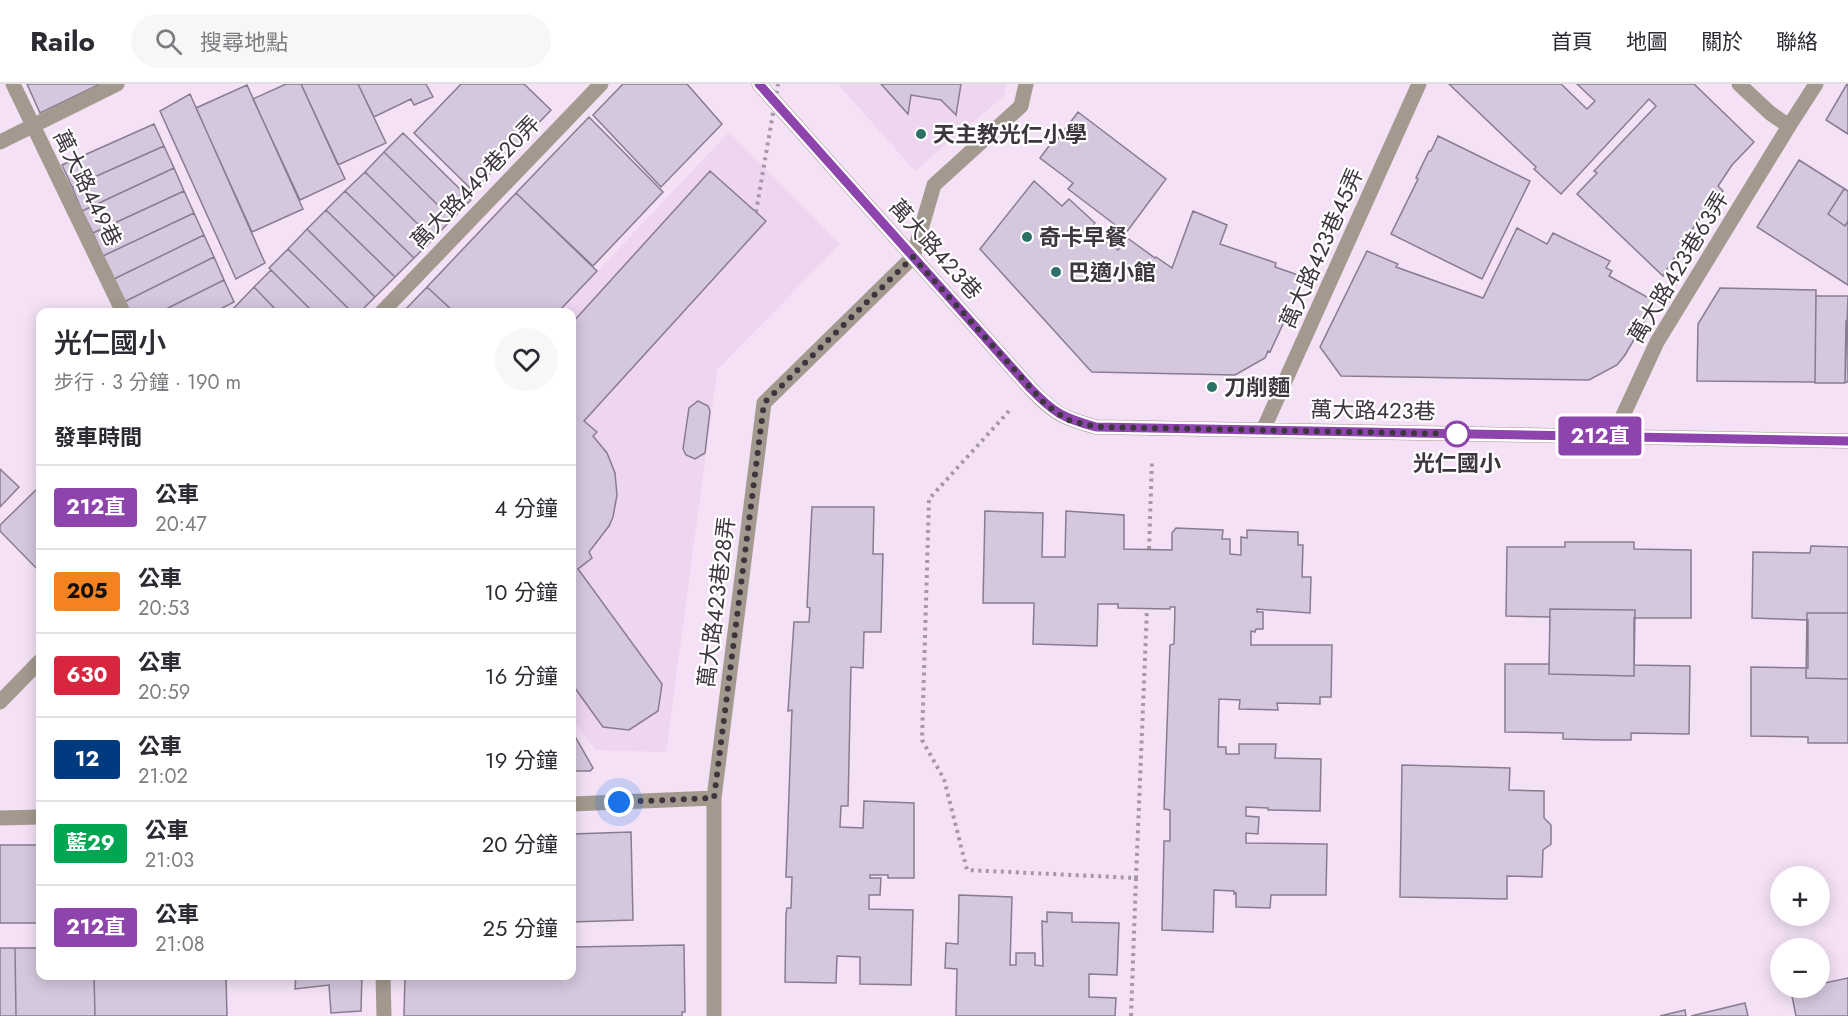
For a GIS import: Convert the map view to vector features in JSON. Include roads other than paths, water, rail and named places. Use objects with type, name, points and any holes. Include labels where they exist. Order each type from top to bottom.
[{"type":"street","name":"萬大路449巷","points":[[13,84],[121,308]]},
{"type":"street","points":[[0,142],[32,124],[117,84]]},
{"type":"street","name":"萬大路449巷20弄","points":[[386,308],[601,84]]},
{"type":"street","name":"萬大路423巷","points":[[759,84],[1030,388],[1046,405],[1068,420],[1096,427],[1848,441]]},
{"type":"street","points":[[913,257],[934,185],[1021,106],[1026,84]]},
{"type":"street","name":"萬大路423巷45弄","points":[[1263,430],[1419,84]]},
{"type":"street","points":[[1739,84],[1770,113],[1789,126]]},
{"type":"street","name":"萬大路423巷63弄","points":[[1613,436],[1657,342],[1816,84]]},
{"type":"street","name":"萬大路423巷28弄","points":[[714,1016],[714,798],[764,403],[913,257]]},
{"type":"street","points":[[0,702],[36,665]]},
{"type":"street","points":[[576,804],[714,798]]},
{"type":"street","points":[[0,818],[36,817]]},
{"type":"street","points":[[383,980],[384,1016]]},
{"type":"place","name":"天主教光仁小學","points":[[921,134]]},
{"type":"place","name":"奇卡早餐","points":[[1027,237]]},
{"type":"place","name":"巴適小館","points":[[1056,272]]},
{"type":"place","name":"刀削麵","points":[[1212,387]]},
{"type":"place","name":"光仁國小","points":[[1457,434]]}]
